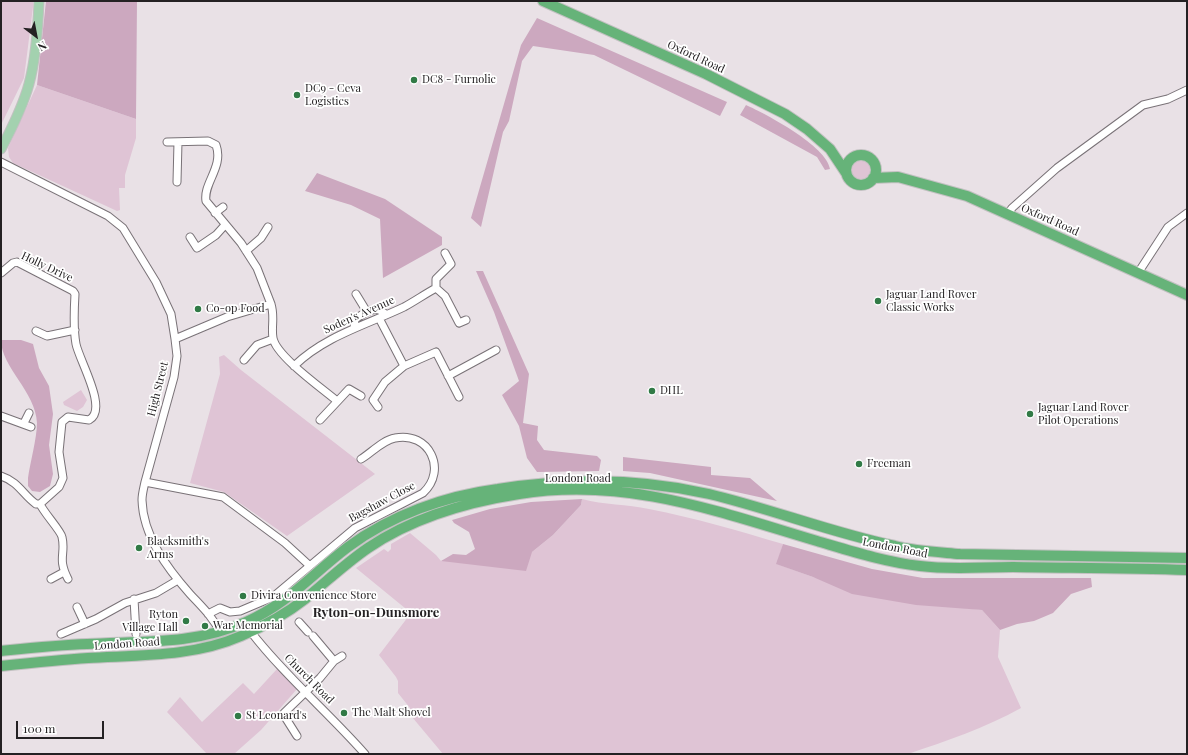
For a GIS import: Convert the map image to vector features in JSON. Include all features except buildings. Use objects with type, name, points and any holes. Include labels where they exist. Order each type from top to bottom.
[{"type":"highway","name":"Oxford Road","points":[[543,1],[706,74],[785,114],[807,129],[830,149],[846,173]]},
{"type":"highway","name":"Oxford Road","points":[[830,149],[845,154],[856,155]]},
{"type":"highway","points":[[856,155],[866,155],[873,161],[876,170],[873,178],[866,184],[857,184],[851,181],[846,173],[847,164],[856,155]]},
{"type":"highway","name":"Oxford Road","points":[[873,161],[898,177]]},
{"type":"highway","name":"Oxford Road","points":[[873,178],[886,176],[898,177],[967,196],[1187,295]]},
{"type":"highway","name":"London Road","points":[[1,651],[59,645],[146,642],[193,638],[220,632],[234,627],[282,603],[349,546],[387,523],[441,501],[468,494],[557,482],[617,482],[671,487],[708,494],[895,546],[927,551],[975,554],[1187,558]]},
{"type":"highway","name":"London Road","points":[[1,666],[86,658],[143,656],[195,650],[229,641],[251,632],[288,611],[357,556],[391,534],[444,512],[470,504],[549,490],[611,490],[636,492],[666,498],[703,507],[856,552],[922,567],[1187,570]]},
{"type":"main road","points":[[1,149],[15,123],[29,84],[39,1]]},
{"type":"street","points":[[1008,214],[1012,208],[1057,168],[1144,105],[1168,99],[1187,90]]},
{"type":"street","points":[[167,142],[208,140],[216,145],[218,152],[216,167],[206,196],[208,204],[246,251],[257,268],[274,312],[273,339],[294,366],[337,401]]},
{"type":"street","points":[[177,182],[178,142]]},
{"type":"street","name":"High Street","points":[[1,162],[108,216],[123,228],[165,302],[170,314],[176,339],[177,356],[174,377],[145,482],[142,499],[150,534],[166,565],[208,614],[220,632]]},
{"type":"street","points":[[215,213],[223,206]]},
{"type":"street","points":[[1138,273],[1168,227],[1187,213]]},
{"type":"street","points":[[190,237],[197,248],[216,235],[225,225]]},
{"type":"street","points":[[246,251],[261,238],[268,227]]},
{"type":"street","points":[[445,253],[451,264],[436,279],[436,288],[445,296],[462,322]]},
{"type":"street","name":"Holly Drive","points":[[1,273],[13,262],[17,262],[70,288],[75,294],[74,330],[81,359],[95,392],[94,416],[89,420],[68,417],[62,422],[59,452],[63,478],[62,482],[40,504]]},
{"type":"street","name":"Soden's Avenue","points":[[294,366],[305,355],[330,339],[406,306],[436,288]]},
{"type":"street","points":[[356,294],[367,312]]},
{"type":"street","points":[[176,339],[227,317],[271,304]]},
{"type":"street","points":[[354,328],[355,319],[377,308],[381,309],[404,366]]},
{"type":"street","points":[[36,332],[47,336],[74,330]]},
{"type":"street","points":[[244,360],[257,345],[273,339]]},
{"type":"street","points":[[448,376],[496,350]]},
{"type":"street","points":[[378,407],[373,400],[385,382],[404,366],[436,352],[459,397]]},
{"type":"street","points":[[320,420],[349,389],[361,396]]},
{"type":"street","points":[[1,416],[27,425],[29,413]]},
{"type":"street","name":"Bagshaw Close","points":[[208,614],[220,608],[230,612],[240,611],[260,603],[282,591],[355,528],[423,493],[430,486],[434,473],[434,462],[428,450],[421,442],[412,438],[391,439],[361,459]]},
{"type":"street","points":[[1,476],[16,484],[36,504],[40,504],[45,514],[61,532],[63,538],[61,559],[66,576],[51,579]]},
{"type":"street","points":[[145,482],[223,497],[261,524],[310,566]]},
{"type":"street","points":[[61,634],[134,599],[156,593],[178,580]]},
{"type":"street","points":[[134,599],[136,634]]},
{"type":"street","points":[[77,607],[84,624]]},
{"type":"street","points":[[299,622],[334,661]]},
{"type":"street","points":[[234,627],[251,632]]},
{"type":"street","name":"Church Road","points":[[251,632],[265,649],[365,754]]},
{"type":"street","points":[[297,736],[284,713],[306,692],[334,661],[342,656]]},
{"type":"shaded area","points":[[1,1],[33,1],[33,7],[24,78],[1,125]]},
{"type":"shaded area","points":[[46,1],[137,1],[136,119],[37,85]]},
{"type":"shaded area","points":[[537,18],[727,102],[720,116],[594,55],[533,46],[522,61],[509,121],[503,132],[481,227],[471,218],[521,45]]},
{"type":"shaded area","points":[[37,85],[136,119],[136,138],[125,175],[125,188],[119,188],[120,210],[117,211],[13,163],[9,157],[8,148]]},
{"type":"shaded area","points":[[746,105],[781,123],[807,141],[826,160],[830,169],[825,170],[817,157],[740,115]]},
{"type":"shaded area","points":[[860,159],[868,162],[871,170],[868,178],[860,181],[852,178],[849,170],[852,162]]},
{"type":"shaded area","points":[[317,173],[385,199],[442,237],[442,245],[383,278],[380,219],[351,205],[305,191]]},
{"type":"shaded area","points":[[476,271],[483,271],[529,374],[523,423],[538,426],[537,440],[544,450],[597,456],[601,460],[599,471],[537,472],[527,458],[519,426],[502,395],[519,381],[494,312]]},
{"type":"shaded area","points":[[1,340],[21,340],[33,344],[39,368],[49,386],[53,414],[49,445],[53,474],[50,486],[40,492],[32,491],[28,486],[28,478],[37,429],[35,412],[25,390],[6,360]]},
{"type":"shaded area","points":[[224,355],[241,370],[375,474],[287,536],[224,492],[190,483],[220,374],[219,357]]},
{"type":"shaded area","points":[[81,390],[87,400],[83,407],[77,411],[64,405],[63,402]]},
{"type":"shaded area","points":[[623,457],[711,467],[711,475],[750,478],[777,501],[650,473],[623,471]]},
{"type":"shaded area","points":[[582,499],[641,507],[717,525],[783,544],[777,564],[813,577],[964,608],[982,610],[1000,630],[998,657],[1021,708],[979,728],[908,754],[443,754],[407,711],[410,708],[398,693],[398,681],[396,677],[379,655],[411,613],[356,568],[384,549],[388,552],[391,549],[391,544],[410,533],[441,561],[532,552],[553,535],[581,505]]},
{"type":"shaded area","points":[[582,499],[581,505],[553,535],[532,552],[526,571],[441,561],[453,554],[466,555],[475,549],[469,532],[454,523],[452,520],[490,509],[531,502]]},
{"type":"shaded area","points":[[783,544],[872,569],[923,578],[1091,578],[1092,587],[1071,594],[1053,613],[1034,621],[1017,624],[1000,630],[982,610],[916,605],[852,594],[813,577],[776,564]]},
{"type":"shaded area","points":[[277,669],[297,689],[261,730],[234,754],[207,754],[167,712],[180,697],[202,722],[243,683],[254,694]]},
{"type":"place","name":"DC8 - Furnolic","points":[[414,80]]},
{"type":"place","name":"DC9 - Ceva Logistics","points":[[297,95]]},
{"type":"place","name":"Jaguar Land Rover Classic Works","points":[[878,301]]},
{"type":"place","name":"Co-op Food","points":[[198,309]]},
{"type":"place","name":"DHL","points":[[652,391]]},
{"type":"place","name":"Jaguar Land Rover Pilot Operations","points":[[1030,414]]},
{"type":"place","name":"Freeman","points":[[859,464]]},
{"type":"place","name":"Blacksmith's Arms","points":[[139,548]]},
{"type":"place","name":"Divira Convenience Store","points":[[243,596]]},
{"type":"place","name":"Ryton Village Hall","points":[[186,621]]},
{"type":"place","name":"War Memorial","points":[[205,626]]},
{"type":"place","name":"The Malt Shovel","points":[[344,713]]},
{"type":"place","name":"St Leonard's","points":[[238,716]]},
{"type":"district","name":"Ryton-on-Dunsmore","points":[[376,613]]}]
